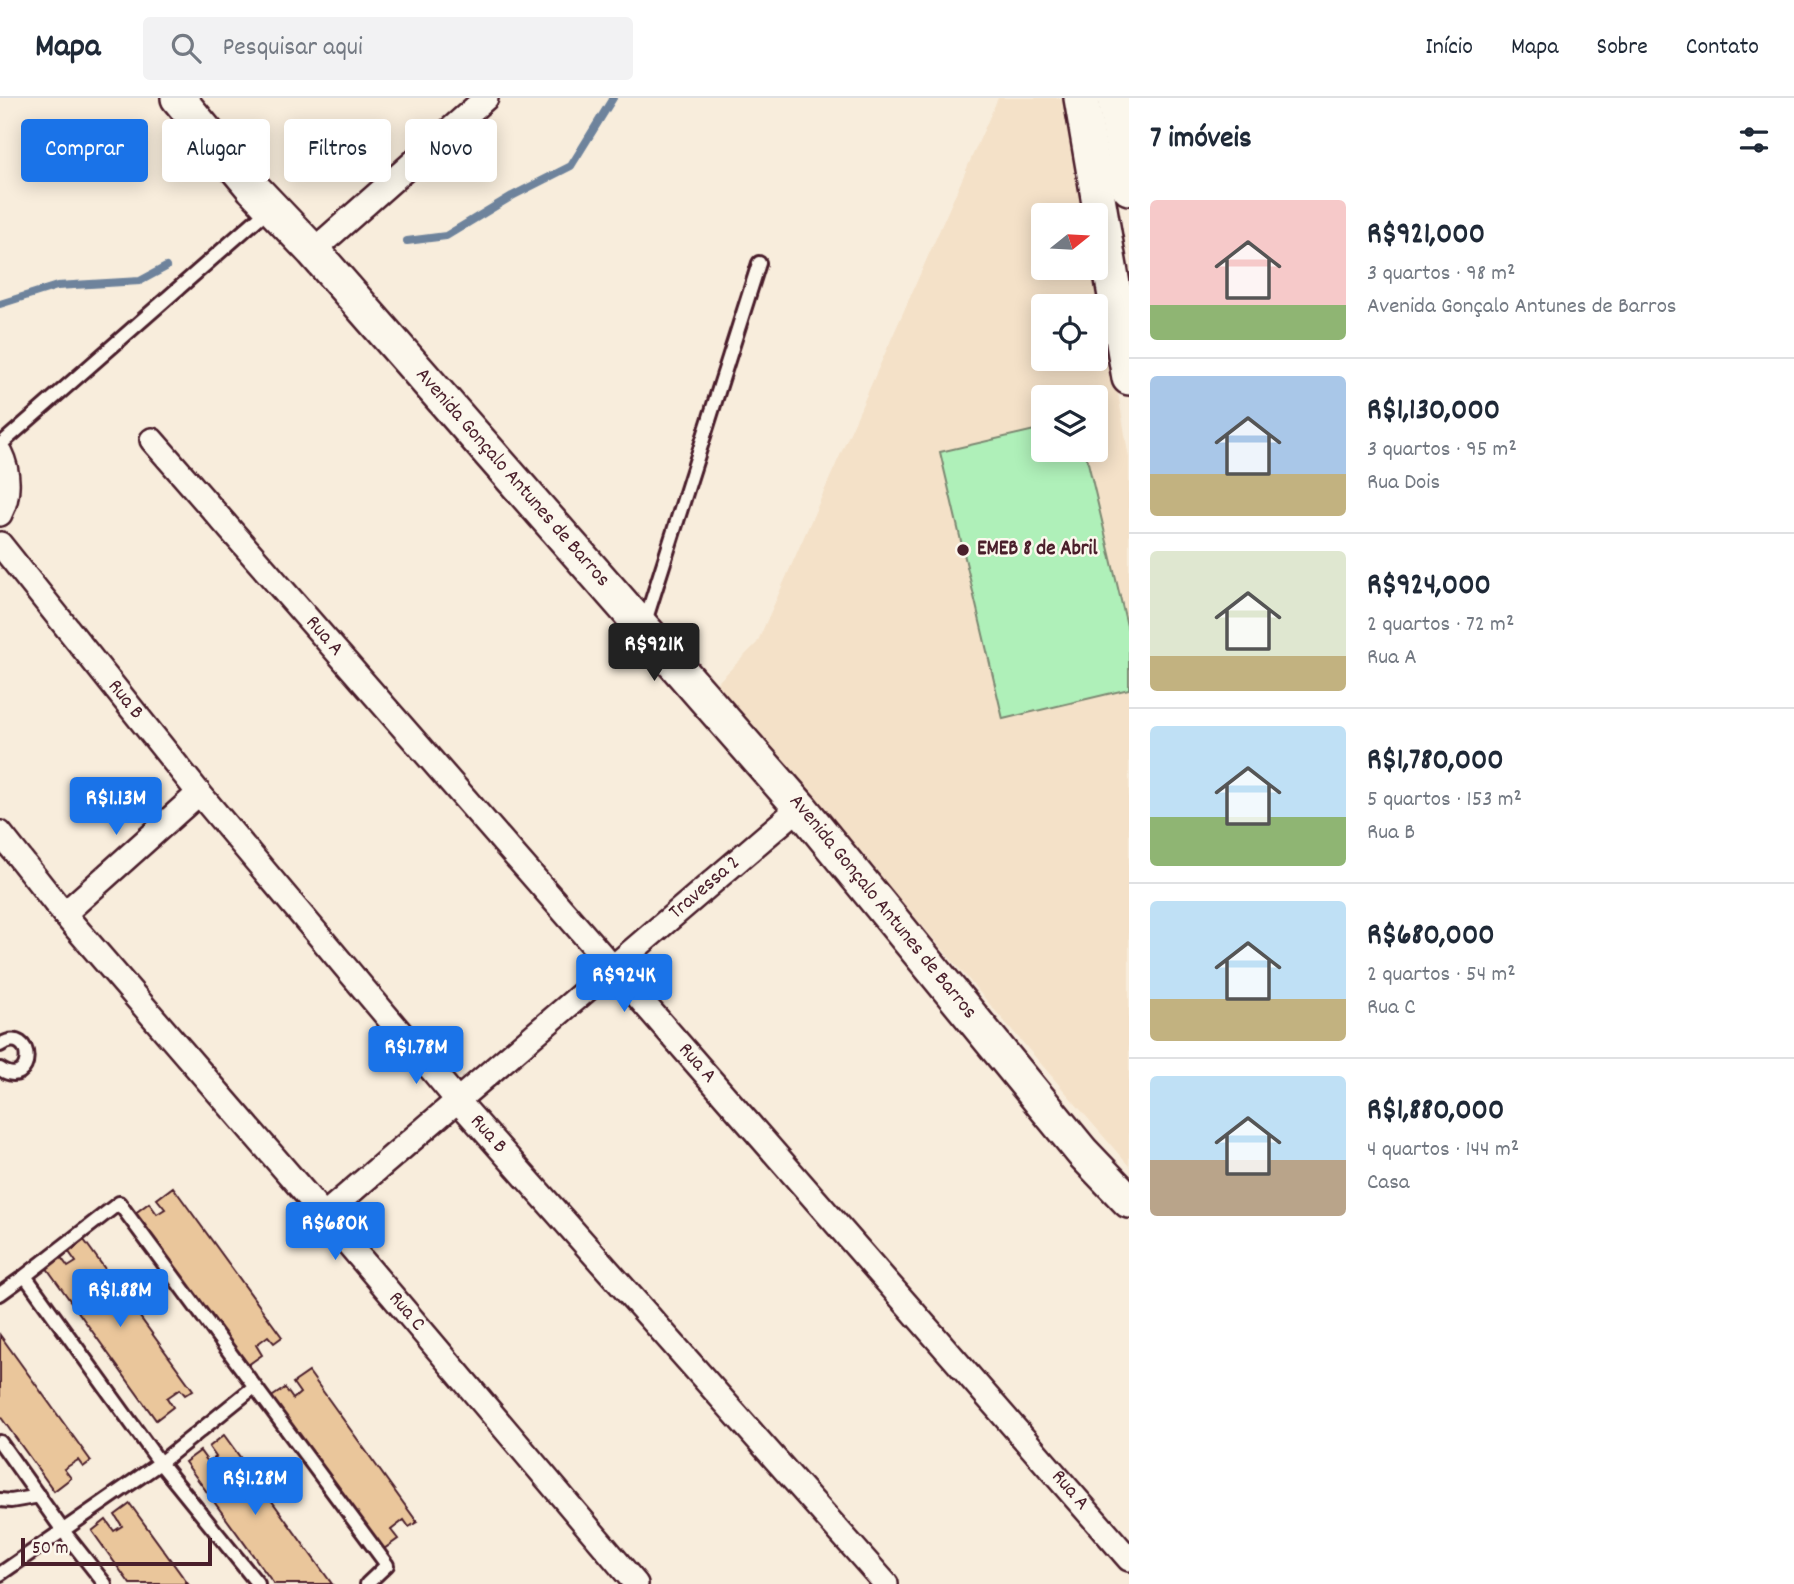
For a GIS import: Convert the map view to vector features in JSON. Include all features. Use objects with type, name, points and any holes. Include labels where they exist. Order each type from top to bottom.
[{"type":"main road","name":"Avenida Gonçalo Antunes de Barros","points":[[178,98],[800,807],[1082,1153],[1129,1201]]},
{"type":"main road","points":[[1081,98],[1129,378]]},
{"type":"main road","points":[[1114,98],[1129,188]]},
{"type":"main road","name":"Avenida Gonçalo Antunes de Barros","points":[[1082,1153],[1129,1227]]},
{"type":"street","points":[[313,251],[486,98]]},
{"type":"street","name":"Rua A","points":[[152,440],[1129,1559]]},
{"type":"street","points":[[0,453],[5,463],[8,484],[0,514]]},
{"type":"street","name":"Rua B","points":[[0,544],[198,793],[457,1101],[886,1584]]},
{"type":"street","points":[[64,914],[198,793]]},
{"type":"street","name":"Travessa 2","points":[[324,1215],[800,807]]},
{"type":"street","name":"Rua C","points":[[0,833],[64,914],[324,1215],[636,1584]]},
{"type":"lane","points":[[0,445],[271,207]]},
{"type":"lane","points":[[643,629],[760,263]]},
{"type":"lane","points":[[0,1045],[9,1041],[19,1042],[24,1046],[28,1057],[24,1067],[16,1073],[6,1073],[0,1069]]},
{"type":"lane","points":[[0,1294],[119,1203],[387,1565],[367,1584]]},
{"type":"lane","points":[[25,1276],[160,1463],[258,1584]]},
{"type":"lane","points":[[0,1574],[160,1463],[254,1387]]},
{"type":"lane","points":[[0,1442],[105,1584]]},
{"type":"lane","points":[[0,1500],[11,1502],[40,1496]]},
{"type":"shaded area","name":"EMEB 8 de Abril","points":[[998,98],[1067,98],[1085,203],[1031,203],[1031,280],[1099,280],[1101,294],[1031,294],[1031,371],[1108,371],[1108,335],[1129,458],[1129,1166],[715,685],[757,643]]},
{"type":"green space","points":[[1031,431],[1031,462],[1088,462],[1129,634],[1129,689],[1003,719],[940,452]]},
{"type":"building","points":[[173,1187],[282,1337],[274,1343],[268,1336],[256,1345],[262,1355],[245,1367],[134,1214],[149,1203],[157,1214],[165,1209],[157,1199]]},
{"type":"building","points":[[84,1240],[193,1390],[185,1395],[180,1389],[167,1398],[173,1407],[156,1420],[46,1267],[60,1256],[68,1267],[76,1262],[69,1252]]},
{"type":"building","points":[[0,1335],[91,1461],[83,1467],[78,1460],[64,1469],[71,1478],[54,1491],[0,1416]]},
{"type":"building","points":[[309,1372],[417,1522],[409,1527],[404,1520],[391,1530],[398,1539],[381,1551],[270,1398],[285,1388],[293,1399],[300,1393],[293,1383]]},
{"type":"building","points":[[224,1435],[332,1584],[274,1584],[185,1462],[200,1451],[208,1462],[216,1457],[209,1447]]},
{"type":"building","points":[[130,1504],[188,1584],[130,1584],[92,1531],[106,1520],[114,1531],[122,1526],[115,1515]]},
{"type":"waterway","points":[[407,241],[446,236],[512,196],[571,166],[613,98]]},
{"type":"waterway","points":[[0,304],[57,286],[140,281],[166,267]]},
{"type":"place","name":"EMEB 8 de Abril","points":[[963,550]]}]
